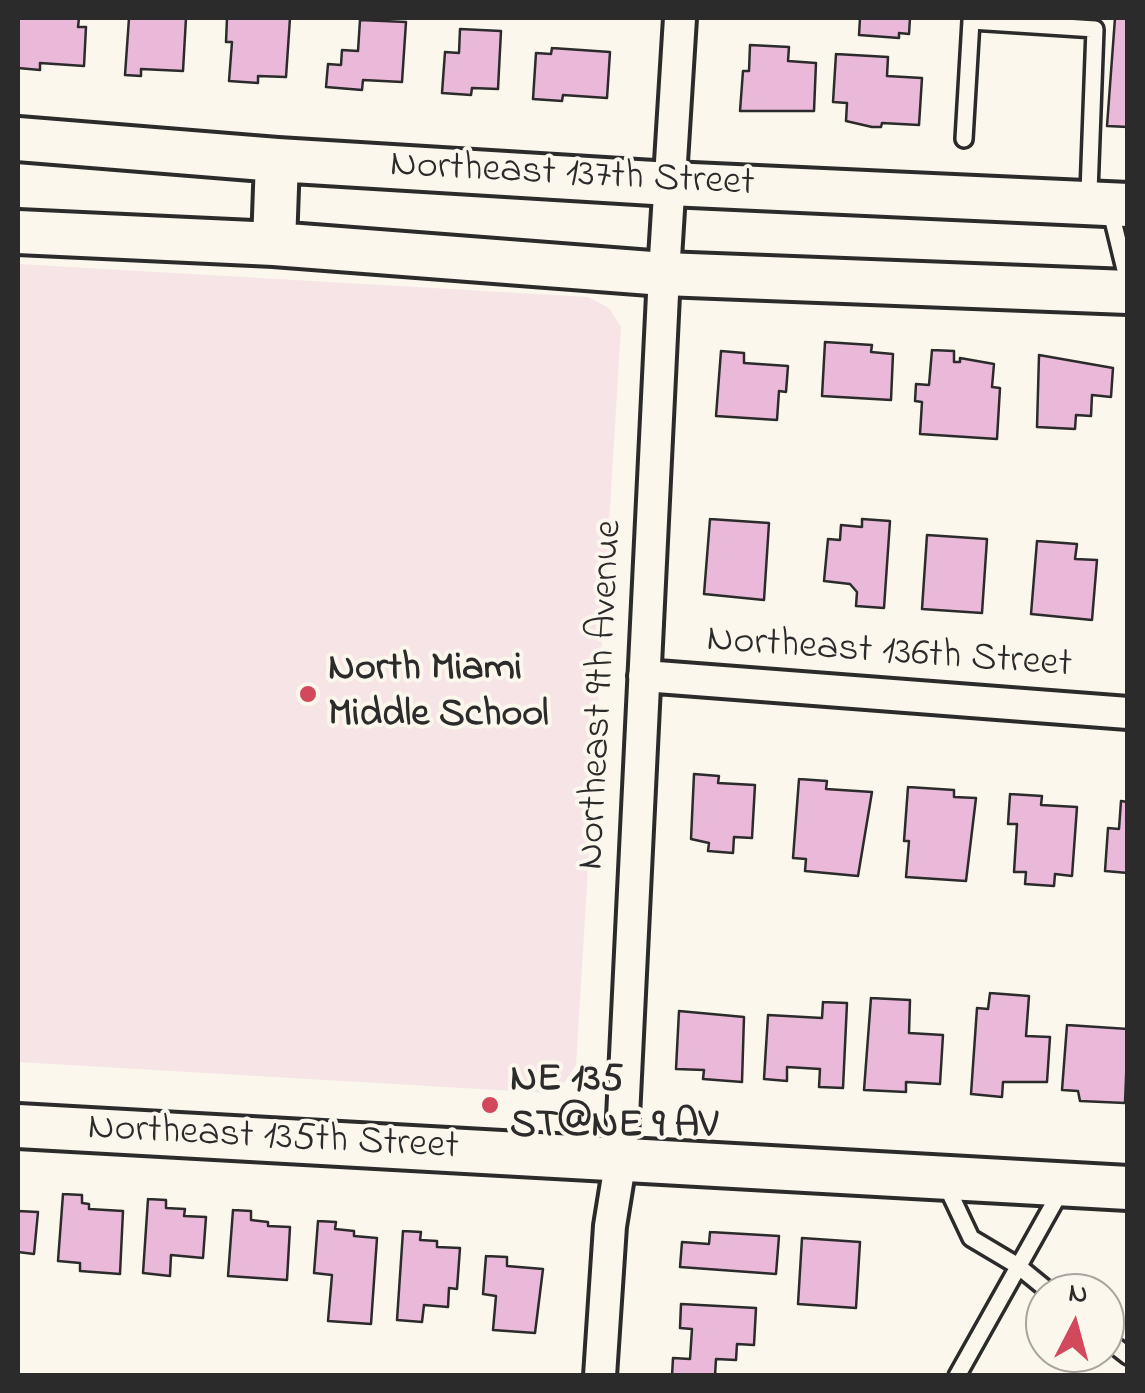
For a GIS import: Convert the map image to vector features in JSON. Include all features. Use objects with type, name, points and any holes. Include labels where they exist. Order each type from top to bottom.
[{"type":"street","name":"Northeast 9th Avenue","points":[[600,1376],[610,1226],[621,1158],[680,18]]},
{"type":"street","name":"Northeast 137th Street","points":[[18,139],[277,160],[670,184],[1118,204]]},
{"type":"street","points":[[274,244],[277,160]]},
{"type":"street","points":[[18,232],[274,244],[664,274],[1128,292]]},
{"type":"street","name":"Northeast 136th Street","points":[[644,676],[1128,714]]},
{"type":"street","name":"Northeast 135th Street","points":[[18,1126],[1128,1188]]},
{"type":"lane","points":[[964,139],[971,21],[1095,29],[1089,192],[1118,204],[1128,282]]},
{"type":"lane","points":[[942,1177],[971,1238],[1027,1273]]},
{"type":"lane","points":[[957,1376],[1066,1184]]},
{"type":"shaded area","name":"North Miami Middle School","points":[[18,264],[588,297],[609,308],[621,327],[576,1065],[564,1083],[548,1093],[18,1062]]},
{"type":"building","points":[[18,18],[79,18],[78,27],[86,27],[84,66],[40,63],[40,70],[18,68]]},
{"type":"building","points":[[129,18],[186,18],[183,71],[141,69],[141,76],[125,75]]},
{"type":"building","points":[[227,18],[290,18],[286,77],[258,76],[258,83],[229,81],[232,42],[226,42]]},
{"type":"building","points":[[860,18],[910,18],[909,34],[899,33],[899,38],[859,35]]},
{"type":"building","points":[[1115,18],[1128,18],[1128,127],[1107,126]]},
{"type":"building","points":[[360,20],[406,22],[402,82],[363,80],[362,90],[326,87],[328,64],[341,65],[342,50],[358,51]]},
{"type":"building","points":[[460,29],[501,31],[498,89],[472,88],[471,95],[442,93],[445,52],[459,53]]},
{"type":"building","points":[[750,45],[789,47],[788,61],[816,63],[814,111],[740,111],[743,71],[749,71]]},
{"type":"building","points":[[552,48],[610,52],[607,98],[563,95],[562,101],[533,99],[536,53],[551,54]]},
{"type":"building","points":[[836,54],[888,57],[887,76],[922,78],[919,125],[882,123],[881,127],[872,127],[846,121],[847,103],[833,102]]},
{"type":"building","points":[[825,342],[872,345],[871,352],[893,354],[891,400],[822,396]]},
{"type":"building","points":[[932,350],[954,351],[954,362],[960,362],[960,358],[994,364],[992,387],[1000,388],[997,439],[920,434],[922,402],[915,401],[916,384],[929,385]]},
{"type":"building","points":[[721,351],[744,353],[744,363],[788,366],[786,392],[779,391],[777,420],[716,416]]},
{"type":"building","points":[[1039,355],[1113,368],[1111,397],[1092,395],[1091,416],[1076,415],[1075,429],[1037,427]]},
{"type":"building","points":[[710,519],[769,523],[764,600],[704,594]]},
{"type":"building","points":[[862,519],[890,521],[884,608],[856,606],[857,592],[850,584],[824,581],[828,539],[840,540],[841,525],[862,527]]},
{"type":"building","points":[[927,535],[987,539],[982,613],[922,609]]},
{"type":"building","points":[[1037,541],[1077,544],[1075,559],[1097,560],[1092,620],[1031,614]]},
{"type":"building","points":[[694,774],[719,776],[718,783],[755,785],[752,838],[734,837],[733,853],[708,851],[709,843],[691,839]]},
{"type":"building","points":[[799,779],[827,781],[826,789],[872,792],[858,876],[805,871],[806,859],[793,858]]},
{"type":"building","points":[[908,787],[954,790],[954,797],[976,798],[966,881],[906,877]]},
{"type":"building","points":[[1010,794],[1042,796],[1041,805],[1077,807],[1072,876],[1055,874],[1054,886],[1025,884],[1026,872],[1014,872],[1017,824],[1008,824]]},
{"type":"building","points":[[1121,801],[1128,802],[1128,873],[1105,871],[1108,828],[1119,829]]},
{"type":"building","points":[[990,993],[1029,996],[1026,1036],[1050,1037],[1047,1082],[1003,1082],[1002,1097],[971,1094],[977,1008],[988,1009]]},
{"type":"building","points":[[871,998],[910,1000],[909,1033],[943,1035],[940,1084],[906,1082],[906,1092],[864,1090]]},
{"type":"building","points":[[823,1002],[847,1003],[843,1088],[819,1087],[820,1069],[787,1067],[787,1081],[764,1079],[768,1015],[822,1018]]},
{"type":"building","points":[[679,1011],[744,1017],[742,1082],[703,1079],[704,1070],[676,1069]]},
{"type":"building","points":[[1067,1025],[1128,1029],[1125,1103],[1080,1101],[1078,1091],[1062,1090]]},
{"type":"building","points":[[63,1194],[82,1195],[82,1203],[89,1204],[89,1209],[123,1211],[120,1274],[80,1271],[80,1263],[58,1261]]},
{"type":"building","points":[[148,1199],[166,1200],[166,1208],[185,1209],[184,1216],[206,1217],[203,1258],[171,1255],[170,1276],[143,1273]]},
{"type":"building","points":[[233,1210],[251,1211],[251,1220],[268,1222],[268,1226],[290,1227],[287,1280],[228,1276]]},
{"type":"building","points":[[18,1211],[38,1212],[34,1254],[18,1252]]},
{"type":"building","points":[[318,1221],[336,1222],[335,1229],[354,1231],[354,1236],[377,1238],[371,1324],[328,1321],[332,1275],[314,1273]]},
{"type":"building","points":[[403,1231],[421,1232],[420,1240],[437,1241],[437,1247],[460,1248],[457,1289],[449,1288],[448,1307],[424,1305],[422,1322],[397,1320]]},
{"type":"building","points":[[710,1232],[779,1236],[776,1274],[680,1267],[682,1242],[709,1244]]},
{"type":"building","points":[[802,1238],[860,1242],[856,1308],[798,1304]]},
{"type":"building","points":[[486,1256],[507,1257],[507,1266],[543,1269],[535,1333],[493,1330],[496,1296],[483,1294]]},
{"type":"building","points":[[681,1304],[756,1308],[754,1345],[737,1344],[736,1360],[716,1359],[715,1376],[672,1376],[673,1358],[690,1359],[692,1329],[680,1328]]},
{"type":"place","name":"North Miami Middle School","points":[[308,694]]},
{"type":"place","name":"NE 135 ST@NE 9 AV","points":[[490,1105]]}]
